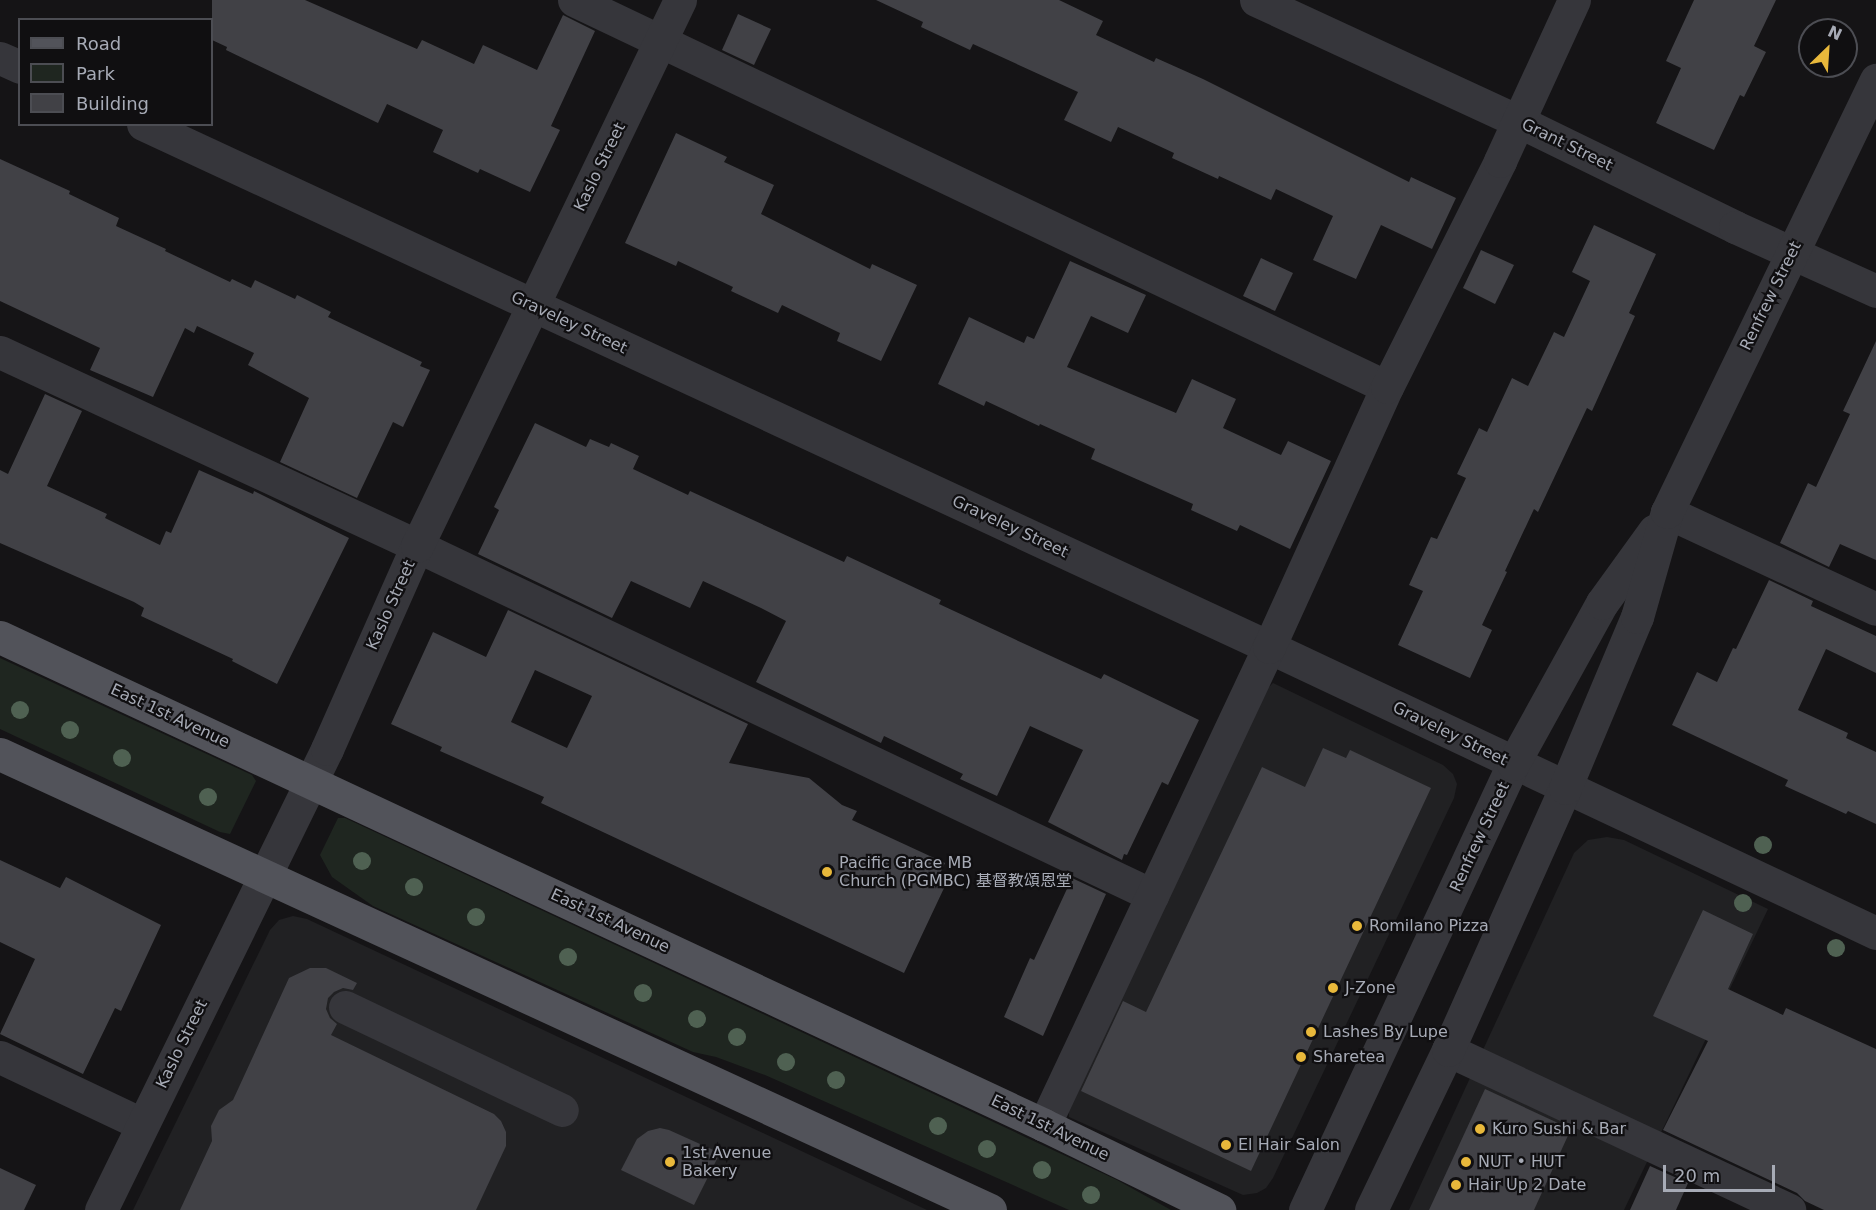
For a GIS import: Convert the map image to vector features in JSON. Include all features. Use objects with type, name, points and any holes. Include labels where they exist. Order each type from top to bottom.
[{"type":"main road","name":"East 1st Avenue","points":[[0,637],[1044,1125],[1219,1210]]},
{"type":"main road","points":[[0,754],[263,878],[990,1210]]},
{"type":"street","points":[[574,0],[1387,387]]},
{"type":"street","name":"Kaslo Street","points":[[101,1210],[312,781],[417,546],[680,0]]},
{"type":"street","name":"Grant Street","points":[[1256,0],[1876,291]]},
{"type":"street","points":[[1044,1125],[1269,647],[1387,387],[1518,121],[1574,0]]},
{"type":"street","points":[[0,58],[18,66]]},
{"type":"street","name":"Renfrew Street","points":[[1371,1210],[1448,1050],[1565,788],[1637,617],[1667,512],[1876,80]]},
{"type":"street","name":"Graveley Street","points":[[147,126],[1269,647],[1876,933]]},
{"type":"street","points":[[0,352],[417,546],[1152,895]]},
{"type":"street","points":[[1667,512],[1876,609]]},
{"type":"street","name":"Renfrew Street","points":[[1305,1210],[1514,764],[1602,603],[1667,512]]},
{"type":"street","points":[[345,1007],[562,1110]]},
{"type":"street","points":[[1448,1050],[1790,1210]]},
{"type":"street","points":[[0,1057],[142,1124]]},
{"type":"shaded area","points":[[1273,683],[1443,765],[1453,774],[1457,784],[1454,798],[1273,1178],[1266,1188],[1257,1193],[1243,1195],[1069,1117],[1067,1086],[1257,698]]},
{"type":"shaded area","points":[[1607,837],[1624,840],[1768,909],[1624,1210],[1409,1210],[1574,853],[1588,840]]},
{"type":"shaded area","points":[[293,916],[307,919],[927,1210],[133,1210],[270,930],[279,920]]},
{"type":"green space","points":[[0,658],[252,775],[256,781],[230,834],[220,832],[0,729]]},
{"type":"green space","points":[[338,818],[345,818],[1117,1180],[1171,1210],[1069,1210],[765,1075],[716,1057],[693,1052],[373,906],[332,877],[320,855]]},
{"type":"building","points":[[212,0],[305,0],[417,49],[422,40],[474,64],[483,45],[537,70],[563,15],[595,31],[551,126],[560,130],[530,192],[480,169],[478,173],[433,152],[443,130],[387,104],[378,123],[226,50],[227,47],[213,40]]},
{"type":"building","points":[[876,0],[1059,0],[1103,21],[1096,35],[1154,62],[1156,58],[1203,79],[1409,182],[1411,177],[1456,198],[1432,249],[1381,225],[1356,279],[1313,260],[1333,216],[1276,189],[1271,200],[1219,176],[1218,179],[1172,158],[1174,153],[1118,127],[1111,142],[1064,120],[1078,92],[973,44],[970,50],[921,27],[923,22]]},
{"type":"building","points":[[1694,0],[1776,0],[1754,46],[1766,52],[1744,97],[1740,95],[1714,150],[1656,123],[1681,68],[1666,61]]},
{"type":"building","points":[[738,14],[771,29],[754,65],[722,50]]},
{"type":"building","points":[[676,133],[727,157],[724,162],[774,185],[761,214],[870,269],[872,264],[917,285],[881,361],[837,341],[840,333],[782,305],[778,313],[731,291],[733,287],[678,261],[676,266],[625,243]]},
{"type":"building","points":[[0,159],[70,191],[69,194],[119,218],[116,226],[166,249],[165,251],[230,282],[232,279],[251,288],[255,280],[295,299],[297,295],[331,312],[328,317],[422,362],[420,366],[430,370],[403,427],[393,422],[357,498],[280,462],[309,398],[248,365],[254,353],[197,326],[194,333],[185,328],[153,397],[90,370],[100,348],[0,301]]},
{"type":"building","points":[[1594,225],[1656,254],[1629,313],[1635,316],[1592,411],[1587,408],[1538,512],[1534,509],[1505,571],[1507,572],[1482,625],[1492,630],[1470,678],[1398,645],[1423,591],[1409,585],[1431,537],[1437,539],[1466,478],[1457,474],[1479,428],[1487,432],[1512,378],[1528,386],[1554,332],[1564,337],[1590,281],[1572,272]]},
{"type":"building","points":[[1481,250],[1514,265],[1495,304],[1463,288]]},
{"type":"building","points":[[1261,258],[1293,273],[1275,311],[1243,296]]},
{"type":"building","points":[[1070,261],[1146,295],[1128,333],[1091,316],[1067,367],[1176,413],[1192,379],[1236,399],[1223,428],[1281,455],[1288,441],[1331,461],[1290,549],[1240,525],[1237,531],[1191,510],[1193,504],[1091,459],[1095,449],[986,401],[984,406],[938,384],[969,317],[1024,343],[1027,336],[1034,339]]},
{"type":"building","points":[[1876,341],[1876,560],[1840,544],[1829,567],[1780,543],[1808,483],[1816,487],[1850,414],[1843,411]]},
{"type":"building","points":[[45,394],[82,411],[47,486],[107,514],[105,518],[160,545],[166,531],[171,533],[199,470],[253,494],[254,491],[349,538],[277,684],[232,661],[233,659],[141,616],[144,608],[134,602],[0,543],[0,470],[8,474]]},
{"type":"building","points":[[535,423],[586,447],[590,439],[609,447],[611,443],[639,456],[633,469],[688,495],[690,491],[844,562],[847,556],[941,600],[939,604],[1027,645],[1101,679],[1104,674],[1199,720],[1168,785],[1162,782],[1127,855],[1124,854],[1122,860],[1048,822],[1083,750],[1030,726],[997,796],[960,779],[963,774],[884,736],[881,743],[756,682],[786,621],[761,608],[703,581],[690,608],[631,581],[612,618],[478,554],[499,510],[494,507]]},
{"type":"building","points":[[1769,580],[1813,601],[1811,606],[1876,636],[1876,673],[1826,649],[1798,710],[1848,733],[1846,738],[1876,752],[1876,824],[1848,811],[1846,814],[1785,786],[1788,780],[1672,725],[1697,672],[1717,682],[1733,648],[1736,649]]},
{"type":"building","points":[[508,610],[748,724],[729,763],[809,778],[842,805],[857,811],[852,820],[945,863],[936,882],[945,886],[904,973],[541,803],[544,797],[440,751],[442,747],[391,724],[433,632],[486,657]],"holes":[[[535,670],[592,696],[567,748],[511,722]]]},
{"type":"building","points":[[1323,748],[1346,758],[1350,750],[1431,788],[1251,1171],[1081,1091],[1123,1001],[1146,1012],[1262,767],[1305,787]]},
{"type":"building","points":[[0,860],[60,888],[66,877],[161,925],[121,1011],[115,1008],[83,1074],[0,1034],[35,959],[0,942]]},
{"type":"building","points":[[1072,878],[1106,894],[1043,1036],[1004,1017],[1030,958],[1034,960]]},
{"type":"building","points":[[1703,910],[1753,934],[1728,989],[1783,1015],[1786,1008],[1876,1049],[1876,1210],[1824,1210],[1805,1201],[1797,1193],[1663,1130],[1708,1041],[1653,1016]]},
{"type":"building","points":[[310,968],[326,968],[357,983],[353,990],[343,988],[328,998],[326,1009],[330,1018],[337,1024],[331,1035],[494,1114],[501,1121],[506,1132],[506,1146],[476,1210],[180,1210],[212,1141],[211,1126],[219,1110],[233,1100],[289,978]]},
{"type":"building","points":[[1485,1089],[1571,1129],[1534,1210],[1429,1210]]},
{"type":"building","name":"1st Avenue Bakery","points":[[660,1128],[720,1153],[694,1205],[621,1170],[637,1139],[648,1131]]},
{"type":"building","points":[[1650,1166],[1688,1183],[1676,1210],[1630,1210]]},
{"type":"building","points":[[0,1168],[36,1185],[24,1210],[0,1210]]},
{"type":"place","name":"Pacific Grace MB Church (PGMBC) 基督教頌恩堂","points":[[827,872]]},
{"type":"place","name":"Romilano Pizza","points":[[1357,926]]},
{"type":"place","name":"J-Zone","points":[[1333,988]]},
{"type":"place","name":"Lashes By Lupe","points":[[1311,1032]]},
{"type":"place","name":"Sharetea","points":[[1301,1057]]},
{"type":"place","name":"Kuro Sushi & Bar","points":[[1480,1129]]},
{"type":"place","name":"El Hair Salon","points":[[1226,1145]]},
{"type":"place","name":"1st Avenue Bakery","points":[[670,1162]]},
{"type":"place","name":"NUT • HUT","points":[[1466,1162]]},
{"type":"place","name":"Hair Up 2 Date","points":[[1456,1185]]}]
